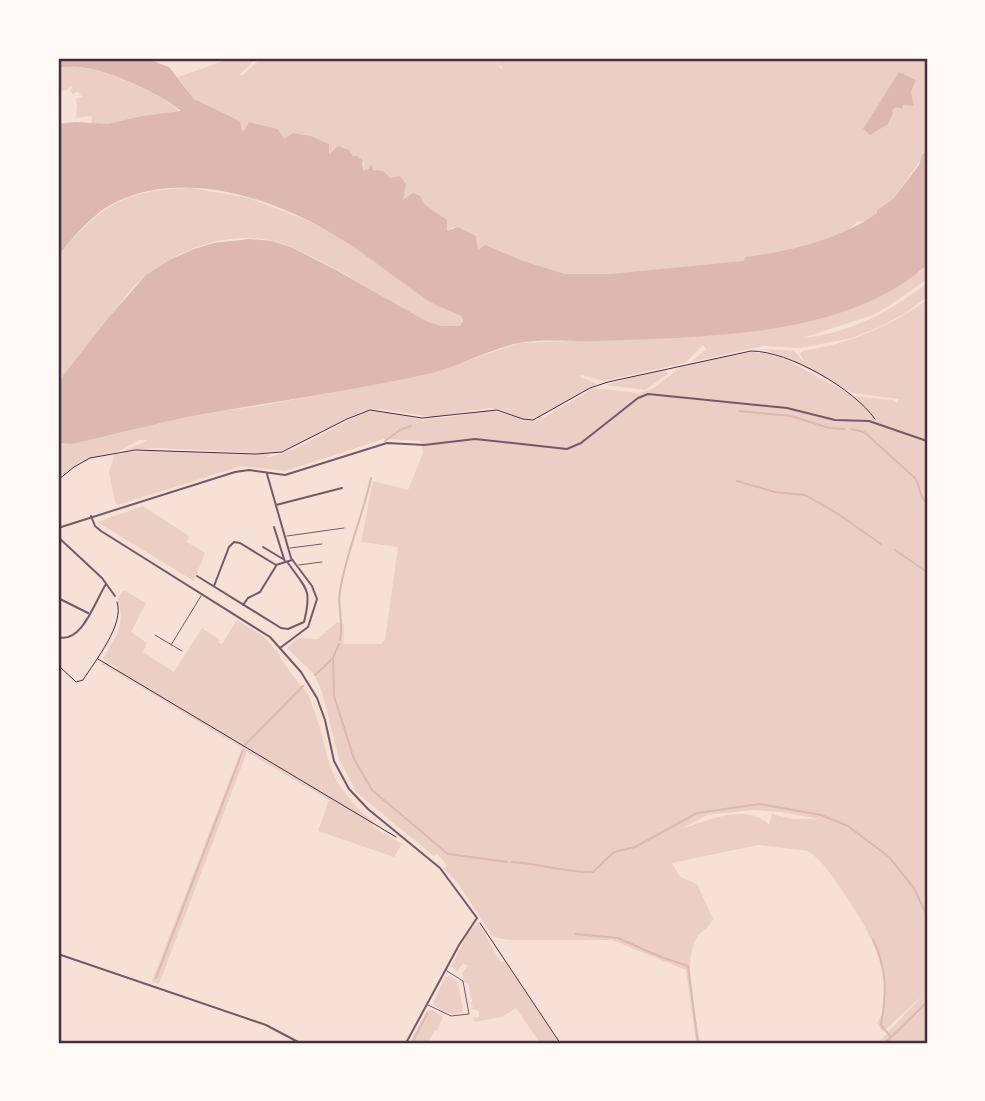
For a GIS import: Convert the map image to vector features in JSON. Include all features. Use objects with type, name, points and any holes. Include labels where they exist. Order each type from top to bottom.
[{"type":"street","points":[[58,528],[235,472],[249,470],[285,475],[387,443],[424,445],[475,439],[567,449],[581,443],[638,398],[648,394],[787,408],[835,420],[875,422],[927,441]]},
{"type":"street","points":[[267,474],[292,560],[315,593],[316,606],[308,627],[280,648]]},
{"type":"street","points":[[275,506],[342,488]]},
{"type":"street","points":[[91,516],[98,529],[263,631],[280,648],[307,680],[317,698],[334,761],[349,789],[368,809],[440,867],[477,918],[445,970],[406,1043]]},
{"type":"street","points":[[197,576],[283,629],[303,622],[308,593],[284,559],[274,527]]},
{"type":"street","points":[[58,537],[106,583],[115,596]]},
{"type":"street","points":[[213,587],[229,547],[234,542],[276,565],[292,560]]},
{"type":"street","points":[[263,547],[284,559]]},
{"type":"street","points":[[243,605],[248,598],[260,592],[276,565]]},
{"type":"street","points":[[58,637],[67,639],[75,636],[106,583]]},
{"type":"street","points":[[58,598],[89,614]]},
{"type":"street","points":[[58,954],[266,1025],[300,1043]]},
{"type":"lane","points":[[284,536],[344,528]]},
{"type":"lane","points":[[288,548],[322,544]]},
{"type":"lane","points":[[296,565],[321,562]]},
{"type":"lane","points":[[171,645],[202,594]]},
{"type":"lane","points":[[155,635],[181,651]]},
{"type":"lane","points":[[427,1004],[450,1016],[469,1014],[463,981],[445,970]]},
{"type":"path","points":[[58,480],[90,458],[135,450],[256,454],[282,452],[370,410],[422,418],[497,410],[523,419],[536,420],[590,388],[608,382],[751,351],[783,357],[835,384],[860,401],[875,418],[875,422]]},
{"type":"path","points":[[58,665],[76,682],[80,682],[98,659],[119,615],[115,596]]},
{"type":"path","points":[[98,659],[400,840]]},
{"type":"path","points":[[481,924],[560,1043]]},
{"type":"shaded area","points":[[58,58],[145,58],[169,67],[194,99],[240,121],[242,131],[249,122],[278,129],[284,139],[293,133],[311,136],[329,144],[329,154],[338,146],[349,150],[353,156],[362,160],[363,171],[369,169],[371,164],[374,170],[383,171],[390,178],[400,176],[406,184],[403,200],[413,193],[420,196],[424,204],[447,220],[447,231],[458,227],[476,236],[478,250],[485,245],[565,274],[610,274],[744,261],[745,257],[815,243],[848,230],[877,213],[877,210],[893,199],[927,151],[927,265],[893,289],[855,307],[814,320],[771,329],[682,337],[519,343],[424,375],[202,414],[71,444],[61,443],[58,436],[58,382],[146,275],[169,260],[194,249],[214,243],[250,239],[272,241],[293,248],[336,270],[426,321],[442,326],[460,326],[463,321],[461,316],[432,303],[349,244],[312,223],[258,200],[201,188],[145,192],[118,201],[92,218],[58,256],[58,124],[108,124],[181,111],[149,91],[122,79],[83,67],[58,67]]},
{"type":"shaded area","points":[[232,58],[257,58],[240,74],[242,76],[261,58],[487,58],[495,61],[491,58],[927,58],[927,151],[893,199],[866,221],[857,222],[847,231],[832,238],[740,263],[631,275],[565,275],[530,266],[485,246],[478,251],[476,237],[454,227],[447,231],[412,194],[404,200],[390,179],[371,165],[363,171],[364,163],[338,146],[329,154],[329,144],[311,136],[293,133],[284,139],[278,129],[254,123],[241,131],[240,121],[194,99],[178,77]]},
{"type":"shaded area","points":[[58,67],[83,67],[108,74],[150,92],[180,112],[108,124],[91,123],[92,116],[76,118],[75,99],[82,97],[78,92],[73,94],[70,91],[72,86],[58,91]]},
{"type":"shaded area","points":[[899,72],[916,80],[911,92],[914,106],[903,105],[902,109],[896,107],[892,110],[888,124],[870,135],[863,129]]},
{"type":"shaded area","points":[[191,188],[249,198],[306,220],[334,234],[461,316],[462,323],[460,326],[439,325],[419,318],[329,265],[286,245],[257,238],[223,240],[175,257],[142,279],[58,382],[58,256],[87,225],[115,204],[147,192]]},
{"type":"shaded area","points":[[927,265],[927,279],[889,306],[873,315],[802,338],[836,332],[869,320],[927,283],[927,297],[880,327],[852,338],[800,348],[763,346],[691,362],[706,349],[703,345],[685,363],[604,381],[581,375],[580,377],[597,384],[536,419],[522,418],[489,408],[434,417],[379,409],[360,412],[293,447],[280,451],[262,453],[158,448],[125,450],[147,441],[139,440],[119,451],[83,460],[58,478],[58,436],[61,443],[220,411],[425,375],[520,343],[718,335],[808,321],[831,315],[920,272]]},
{"type":"shaded area","points":[[927,300],[927,1043],[878,1043],[922,996],[883,1032],[877,1023],[884,1007],[886,991],[878,955],[861,920],[836,881],[808,851],[758,845],[672,863],[680,877],[697,884],[713,919],[696,939],[690,963],[691,990],[700,1043],[696,1043],[686,970],[612,940],[509,940],[493,937],[457,882],[444,869],[447,865],[437,854],[434,856],[357,793],[339,759],[322,692],[314,674],[287,648],[297,638],[318,639],[337,622],[344,624],[343,644],[381,644],[385,640],[398,547],[361,542],[373,481],[408,490],[423,453],[421,441],[384,439],[285,471],[242,466],[117,505],[115,502],[109,472],[115,454],[177,451],[271,454],[266,457],[270,457],[293,450],[364,412],[377,411],[424,422],[424,419],[489,410],[532,421],[543,418],[594,388],[639,393],[652,389],[684,365],[752,352],[774,355],[791,362],[856,398],[855,396],[892,400],[897,403],[899,399],[852,393],[793,361],[763,349],[794,351],[804,362],[800,354],[802,351],[852,339]],"holes":[[[752,810],[820,819],[793,819],[772,814],[769,825],[760,818],[738,814],[683,828],[707,815]]]},
{"type":"shaded area","points":[[665,369],[668,374],[645,390],[605,385]]},
{"type":"shaded area","points":[[143,506],[189,536],[187,542],[205,553],[194,581],[97,522]]},
{"type":"shaded area","points":[[124,590],[146,603],[131,632],[147,643],[143,652],[174,672],[202,628],[222,644],[237,620],[263,636],[309,696],[330,767],[338,783],[355,806],[374,822],[372,826],[402,844],[394,857],[318,831],[329,800],[247,752],[159,984],[152,981],[242,748],[101,665],[103,662],[116,670],[118,668],[103,659],[118,630],[121,616],[117,599]]},
{"type":"shaded area","points":[[478,922],[501,962],[504,961],[559,1043],[540,1043],[516,1008],[502,1017],[474,1022],[473,1018],[479,1017],[479,1011],[471,1009],[473,1006],[470,1004],[472,1001],[468,983],[465,983],[462,973],[468,966],[463,963],[457,972],[451,966],[468,933]]},
{"type":"shaded area","points":[[450,976],[458,982],[463,1011],[455,1014],[442,1011],[433,1003],[445,977]]},
{"type":"shaded area","points":[[432,1010],[443,1017],[437,1031],[435,1030],[428,1043],[409,1043],[427,1011]]},
{"type":"waterway","points":[[739,411],[791,416],[829,428],[844,429]]},
{"type":"waterway","points":[[385,441],[411,426]]},
{"type":"waterway","points":[[851,429],[864,432],[915,478],[927,504]]},
{"type":"waterway","points":[[340,640],[339,597],[350,548],[371,478]]},
{"type":"waterway","points":[[737,481],[775,492],[805,495],[881,544]]},
{"type":"waterway","points":[[895,550],[927,572]]},
{"type":"waterway","points":[[339,644],[333,658],[334,696],[354,759],[372,790],[448,854],[507,862]]},
{"type":"waterway","points":[[315,675],[332,659]]},
{"type":"waterway","points":[[245,745],[303,686]]},
{"type":"waterway","points":[[156,978],[243,750]]},
{"type":"waterway","points":[[511,862],[593,872],[614,852],[635,847],[697,813],[760,804],[821,815],[848,826],[889,857],[914,888],[927,916]]},
{"type":"waterway","points":[[575,934],[618,938],[688,966],[698,1043]]},
{"type":"waterway","points":[[873,939],[881,961],[884,981],[881,1025],[891,1037]]},
{"type":"waterway","points":[[885,1043],[927,1002]]},
{"type":"waterway","points":[[412,1043],[427,1014]]}]
